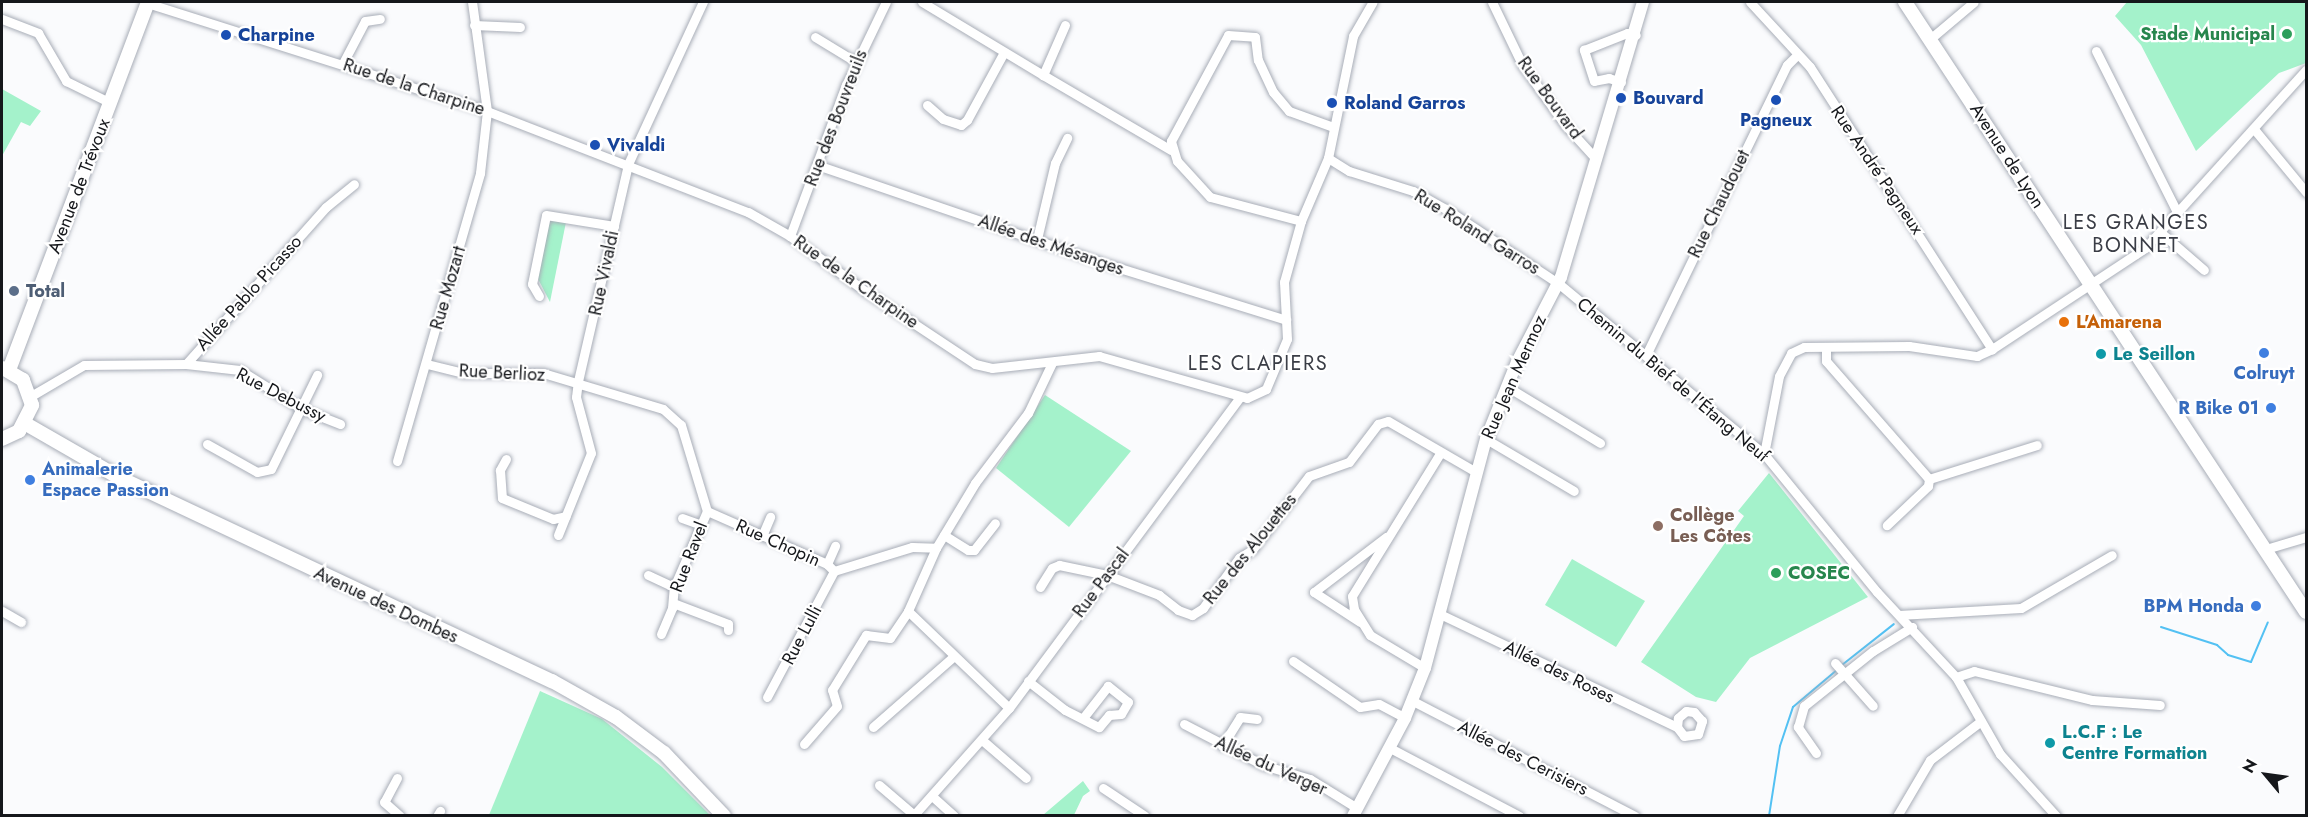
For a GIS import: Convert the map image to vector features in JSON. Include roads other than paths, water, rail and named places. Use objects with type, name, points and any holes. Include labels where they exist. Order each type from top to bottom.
[{"type":"main road","name":"Avenue de Trévoux","points":[[5,369],[111,102],[148,2]]},
{"type":"main road","name":"Avenue de Lyon","points":[[1905,2],[2307,612]]},
{"type":"main road","points":[[2,439],[26,424],[31,396],[23,380],[5,369]]},
{"type":"main road","name":"Avenue des Dombes","points":[[26,424],[120,478],[552,681],[616,717],[664,753],[724,816]]},
{"type":"street","name":"Rue de la Charpine","points":[[148,2],[488,111],[748,212],[790,236],[865,291],[975,364],[992,368],[1099,356],[1239,398]]},
{"type":"street","name":"Rue Mozart","points":[[397,461],[427,364],[480,173],[488,111],[471,2]]},
{"type":"street","name":"Rue Vivaldi","points":[[558,535],[591,453],[576,397],[578,381],[628,164],[703,2]]},
{"type":"street","name":"Rue des Bouvreuils","points":[[790,236],[856,62],[886,2]]},
{"type":"street","points":[[922,2],[1171,150],[1210,197],[1301,221]]},
{"type":"street","points":[[1239,398],[1254,397],[1266,388],[1287,339],[1284,282],[1301,221],[1328,158],[1332,127],[1353,36],[1373,2]]},
{"type":"street","name":"Rue Bouvard","points":[[1492,2],[1523,66],[1566,126],[1596,159]]},
{"type":"street","name":"Rue Jean Mermoz","points":[[1355,812],[1405,718],[1425,668],[1442,615],[1486,439],[1506,386],[1558,283],[1636,35],[1644,2]]},
{"type":"street","name":"Rue André Pagneux","points":[[1750,2],[1790,42],[1797,55],[1810,67],[1912,221],[1992,349]]},
{"type":"street","points":[[1930,39],[1974,2]]},
{"type":"street","points":[[343,63],[365,21],[380,19]]},
{"type":"street","points":[[2,20],[38,33],[66,81],[111,102]]},
{"type":"street","points":[[474,25],[520,27]]},
{"type":"street","points":[[1043,75],[1065,25]]},
{"type":"street","points":[[1621,82],[1609,78],[1594,81],[1584,50],[1627,33],[1636,35]]},
{"type":"street","points":[[1171,150],[1171,141],[1228,35],[1255,37],[1258,60],[1273,92],[1289,111],[1332,127]]},
{"type":"street","points":[[815,37],[856,62]]},
{"type":"street","points":[[2096,51],[2178,214]]},
{"type":"street","points":[[927,105],[943,119],[961,125],[967,120],[1004,52]]},
{"type":"street","name":"Rue Chaudouet","points":[[1646,356],[1787,64],[1797,55]]},
{"type":"street","points":[[1764,454],[1783,362],[1799,348],[1909,346],[1977,356],[1992,349],[2092,286],[2160,232],[2307,70]]},
{"type":"street","points":[[2254,129],[2307,192]]},
{"type":"street","points":[[1037,239],[1055,163],[1066,138]]},
{"type":"street","name":"Rue Roland Garros","points":[[1328,158],[1349,171],[1413,191],[1446,209],[1558,283]]},
{"type":"street","name":"Allée des Mésanges","points":[[818,165],[1286,320]]},
{"type":"street","name":"Allée Pablo Picasso","points":[[31,396],[84,364],[186,364],[326,207],[354,184]]},
{"type":"street","points":[[539,296],[532,284],[546,215],[614,226]]},
{"type":"street","points":[[2160,232],[2204,270]]},
{"type":"street","name":"Chemin du Bief de l'Étang Neuf","points":[[1558,283],[1764,454],[1899,615],[1956,677],[2000,754],[2056,816]]},
{"type":"street","points":[[1826,347],[1826,362],[1929,479],[1928,486],[1887,525]]},
{"type":"street","points":[[804,744],[837,706],[832,690],[866,635],[890,638],[908,611],[936,548],[975,483],[1028,413],[1052,363]]},
{"type":"street","name":"Rue Debussy","points":[[186,364],[240,370],[303,409],[340,424]]},
{"type":"street","name":"Rue Berlioz","points":[[427,364],[464,373],[543,373],[578,381]]},
{"type":"street","points":[[207,444],[257,472],[271,469],[303,409],[317,375]]},
{"type":"street","points":[[578,381],[663,409],[681,425],[707,511]]},
{"type":"street","points":[[1506,386],[1600,443]]},
{"type":"street","name":"Rue Pascal","points":[[914,815],[1009,708],[1239,398]]},
{"type":"street","name":"Rue des Alouettes","points":[[1107,575],[1159,595],[1178,610],[1192,615],[1203,608],[1239,558],[1252,550],[1309,476],[1349,462],[1378,424],[1388,421],[1442,452]]},
{"type":"street","points":[[1486,439],[1574,491]]},
{"type":"street","points":[[1929,479],[2037,445]]},
{"type":"street","points":[[1425,668],[1370,635],[1362,624],[1352,596],[1442,452],[1476,472]]},
{"type":"street","points":[[506,459],[500,470],[502,498],[553,519],[566,516]]},
{"type":"street","name":"Rue Ravel","points":[[661,634],[673,603],[674,587],[707,511]]},
{"type":"street","name":"Rue Chopin","points":[[707,511],[830,568],[912,547],[936,548]]},
{"type":"street","points":[[682,518],[701,525]]},
{"type":"street","points":[[762,536],[770,518]]},
{"type":"street","points":[[944,535],[968,550],[974,550],[995,523]]},
{"type":"street","points":[[1362,624],[1314,592],[1392,533]]},
{"type":"street","points":[[2266,549],[2307,537]]},
{"type":"street","name":"Rue Lulli","points":[[767,697],[830,568],[835,546]]},
{"type":"street","points":[[1899,615],[2021,608],[2112,555]]},
{"type":"street","points":[[1040,588],[1052,567],[1059,565],[1107,575]]},
{"type":"street","points":[[648,575],[674,587]]},
{"type":"street","name":"Rue Ravel","points":[[673,603],[728,624],[728,630]]},
{"type":"street","points":[[2,611],[21,622]]},
{"type":"street","points":[[908,611],[953,657],[1009,708]]},
{"type":"street","name":"Allée des Roses","points":[[1442,615],[1677,727]]},
{"type":"street","points":[[1816,753],[1798,727],[1804,706],[1845,673],[1912,627]]},
{"type":"street","points":[[873,727],[953,657]]},
{"type":"street","points":[[1293,661],[1360,707],[1379,704],[1405,718]]},
{"type":"street","points":[[1835,663],[1873,706]]},
{"type":"street","points":[[1956,677],[1974,671],[2092,700],[2160,705]]},
{"type":"street","points":[[1028,681],[1065,710],[1084,717],[1099,727],[1109,715],[1121,714],[1128,702],[1108,686],[1084,717]]},
{"type":"street","name":"Allée des Cerisiers","points":[[1411,700],[1635,816]]},
{"type":"street","points":[[1794,700],[1804,706]]},
{"type":"street","points":[[1222,746],[1240,717],[1257,719]]},
{"type":"street","points":[[1897,816],[1930,760],[1981,721]]},
{"type":"street","name":"Allée du Verger","points":[[1184,724],[1222,746],[1276,771],[1310,779],[1355,812]]},
{"type":"street","points":[[982,740],[1026,777]]},
{"type":"street","points":[[1390,748],[1519,816]]},
{"type":"street","points":[[397,778],[384,801],[400,816]]},
{"type":"street","points":[[879,785],[914,815]]},
{"type":"street","points":[[1103,788],[1144,816]]},
{"type":"street","points":[[932,796],[954,816]]},
{"type":"waterway","points":[[2161,627],[2217,645],[2228,655],[2251,662],[2268,622]]},
{"type":"waterway","points":[[1842,665],[1894,624]]},
{"type":"waterway","points":[[1769,816],[1780,746],[1793,707],[1838,669]]},
{"type":"place","name":"Stade Municipal","points":[[2287,34]]},
{"type":"place","name":"Charpine","points":[[226,35]]},
{"type":"place","name":"Bouvard","points":[[1621,98]]},
{"type":"place","name":"Pagneux","points":[[1776,100]]},
{"type":"place","name":"Roland Garros","points":[[1332,103]]},
{"type":"place","name":"Vivaldi","points":[[595,145]]},
{"type":"place","name":"Total","points":[[14,291]]},
{"type":"place","name":"L'Amarena","points":[[2064,322]]},
{"type":"place","name":"Colruyt","points":[[2264,353]]},
{"type":"place","name":"Le Seillon","points":[[2101,354]]},
{"type":"place","name":"R Bike 01","points":[[2271,408]]},
{"type":"place","name":"Animalerie Espace Passion","points":[[30,480]]},
{"type":"place","name":"Collège Les Côtes","points":[[1658,526]]},
{"type":"place","name":"COSEC","points":[[1776,573]]},
{"type":"place","name":"BPM Honda","points":[[2256,606]]},
{"type":"place","name":"L.C.F : Le Centre Formation","points":[[2050,743]]},
{"type":"district","name":"LES GRANGES BONNET","points":[[2136,234]]},
{"type":"district","name":"LES CLAPIERS","points":[[1258,363]]}]
